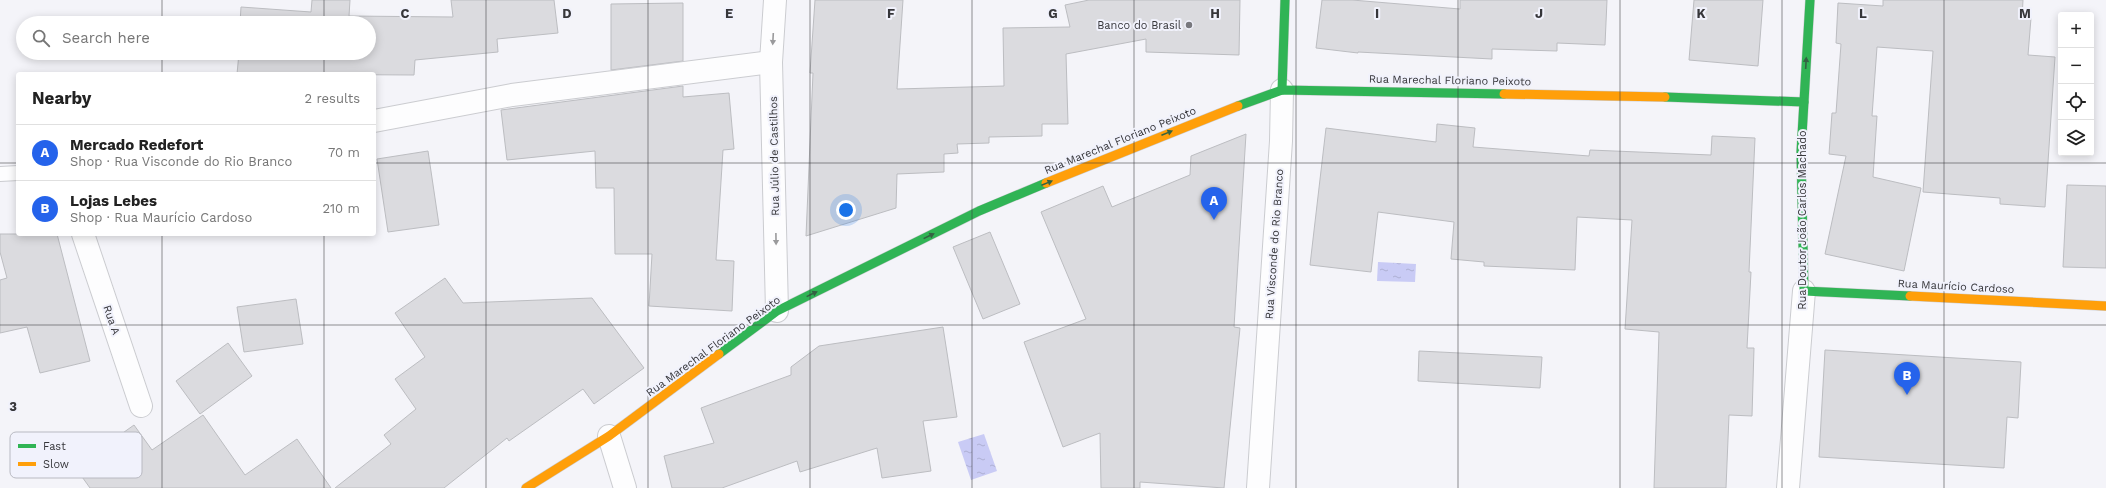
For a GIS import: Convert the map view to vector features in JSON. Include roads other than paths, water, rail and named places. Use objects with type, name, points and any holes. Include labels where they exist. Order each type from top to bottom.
[{"type":"main road","name":"Rua Visconde do Rio Branco","points":[[1282,90],[1285,0]]},
{"type":"main road","name":"Rua Doutor João Carlos Machado","points":[[1804,290],[1801,152],[1810,0]]},
{"type":"main road","name":"Rua Marechal Floriano Peixoto","points":[[526,488],[609,436],[777,311],[979,211],[1205,118],[1282,90],[1717,98],[1804,102]]},
{"type":"main road","name":"Rua Maurício Cardoso","points":[[1804,290],[2106,306]]},
{"type":"street","name":"Rua Júlio de Castilhos","points":[[775,0],[771,62],[777,311]]},
{"type":"street","points":[[376,121],[512,95],[771,62]]},
{"type":"street","name":"Rua Visconde do Rio Branco","points":[[1258,488],[1281,141],[1282,90]]},
{"type":"street","name":"Rua A","points":[[84,236],[141,406]]},
{"type":"street","name":"Rua Doutor João Carlos Machado","points":[[1788,488],[1804,290]]},
{"type":"street","points":[[609,436],[625,488]]},
{"type":"lane","points":[[0,174],[16,173]]},
{"type":"water","points":[[1378,262],[1416,264],[1415,282],[1377,281]]},
{"type":"water","points":[[984,434],[997,471],[971,480],[958,442]]},
{"type":"place","name":"Banco do Brasil","points":[[1189,25]]},
{"type":"place","name":"Mercado Redefort","points":[[1214,220]]},
{"type":"place","name":"Lojas Lebes","points":[[1907,395]]}]
